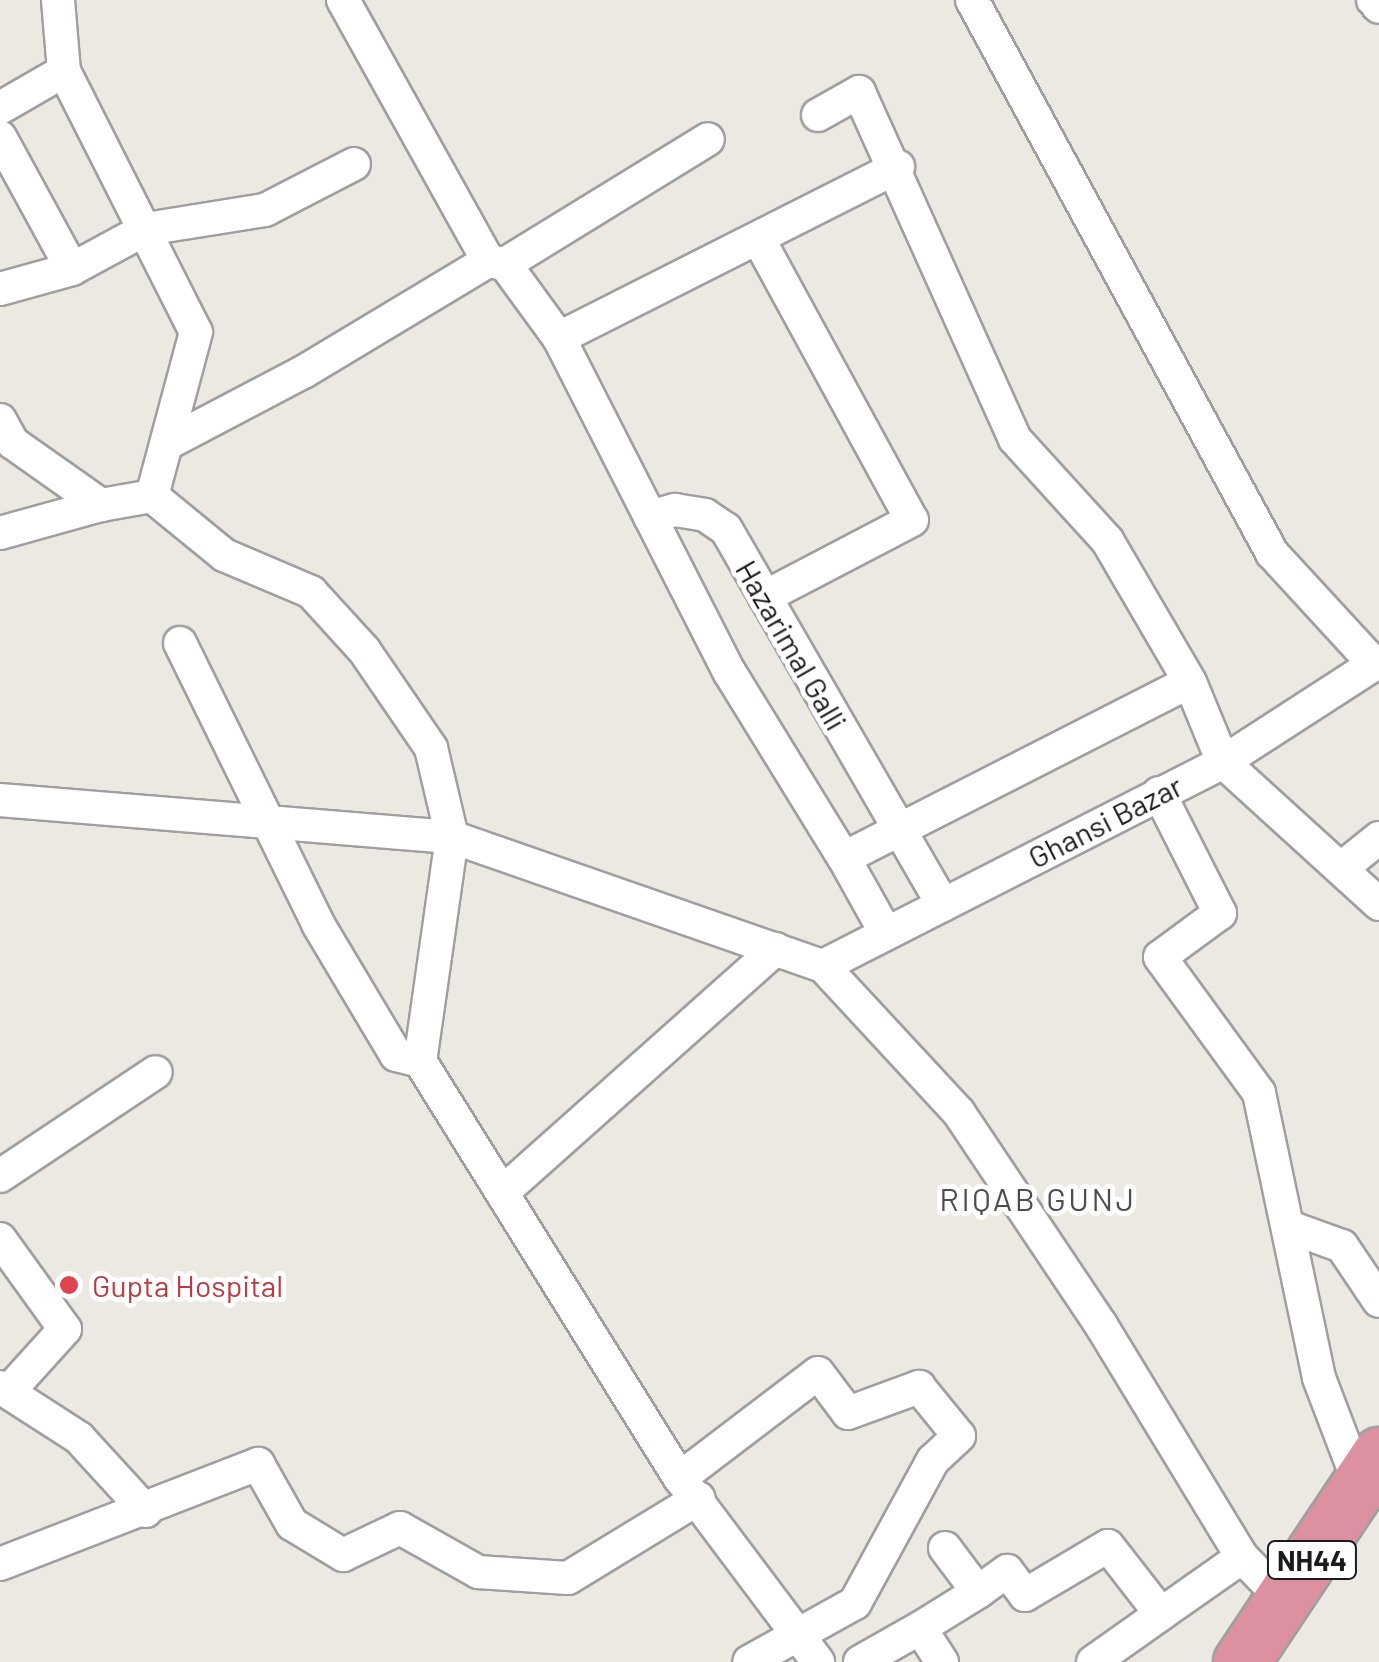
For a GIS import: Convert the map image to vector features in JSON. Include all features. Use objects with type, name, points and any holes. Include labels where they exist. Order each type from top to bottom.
[{"type":"highway","name":"NH44","points":[[1241,1662],[1286,1602],[1369,1469]]},
{"type":"street","points":[[58,0],[64,70],[196,332],[152,496]]},
{"type":"street","points":[[343,0],[496,262],[559,338],[730,673],[886,933]]},
{"type":"street","points":[[972,0],[1272,553],[1377,663]]},
{"type":"street","points":[[1372,0],[1379,7]]},
{"type":"street","points":[[0,108],[64,70]]},
{"type":"street","points":[[818,115],[859,92],[898,168],[1015,439],[1106,540],[1190,682],[1223,762],[1343,867],[1379,904]]},
{"type":"street","points":[[0,136],[72,268]]},
{"type":"street","points":[[168,443],[306,371],[708,139]]},
{"type":"street","points":[[0,289],[72,268],[146,229],[266,210],[354,164]]},
{"type":"street","points":[[559,338],[898,168]]},
{"type":"street","points":[[758,238],[912,520],[765,597]]},
{"type":"street","points":[[4,437],[101,505]]},
{"type":"street","points":[[0,533],[101,505],[152,496],[224,555],[310,592],[364,650],[430,748],[452,837],[420,1061],[689,1488],[818,1662]]},
{"type":"street","name":"Hazarimal Galli","points":[[650,517],[675,510],[705,514],[726,530],[904,830],[943,905]]},
{"type":"street","points":[[180,643],[265,826],[396,1055],[420,1061]]},
{"type":"street","name":"Ghansi Bazar","points":[[823,966],[1223,762],[1377,663]]},
{"type":"street","points":[[844,858],[1190,682]]},
{"type":"street","points":[[1159,793],[1220,913],[1160,957],[1259,1092],[1292,1228],[1319,1378],[1369,1469]]},
{"type":"street","points":[[0,800],[265,826],[452,837],[823,966],[959,1113],[1101,1325],[1242,1557],[1286,1602]]},
{"type":"street","points":[[1343,867],[1379,838]]},
{"type":"street","points":[[504,1190],[776,949]]},
{"type":"street","points":[[0,1176],[156,1072]]},
{"type":"street","points":[[1292,1228],[1342,1246],[1379,1301]]},
{"type":"street","points":[[0,1239],[65,1329],[4,1389],[80,1438],[146,1511]]},
{"type":"street","points":[[0,1564],[146,1511],[258,1464],[292,1524],[342,1555],[400,1528],[478,1572],[568,1578],[689,1488],[818,1372],[848,1413],[918,1387],[959,1436],[933,1460],[855,1603],[749,1662]]},
{"type":"street","points":[[860,1662],[1007,1571],[1025,1595],[1108,1546],[1160,1614]]},
{"type":"street","points":[[945,1548],[978,1592]]},
{"type":"street","points":[[1093,1662],[1242,1557]]},
{"type":"street","points":[[920,1628],[942,1662]]},
{"type":"place","name":"Gupta Hospital","points":[[69,1285]]},
{"type":"district","name":"RIQAB GUNJ","points":[[1038,1198]]}]
